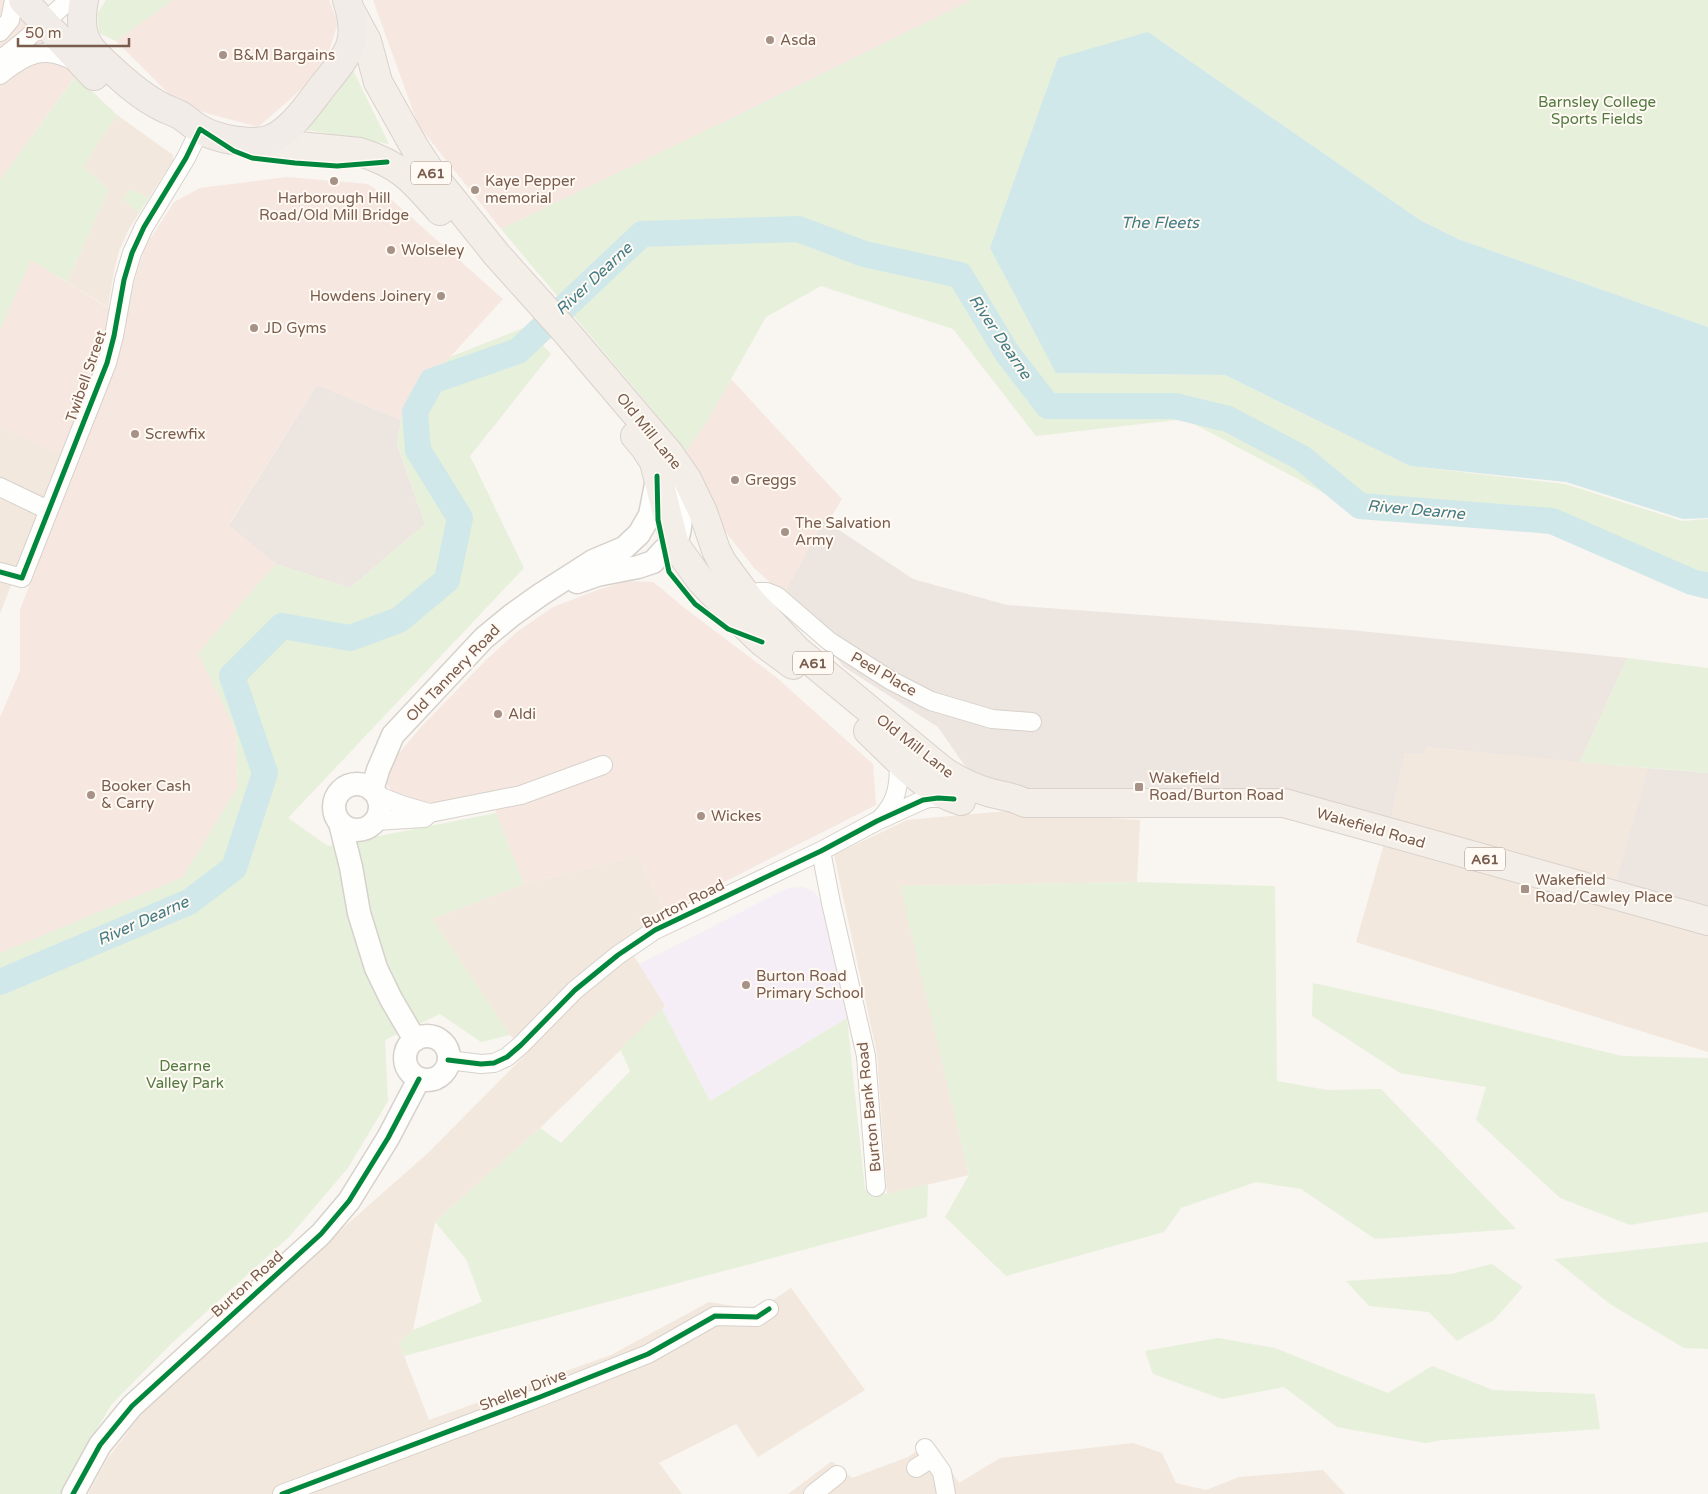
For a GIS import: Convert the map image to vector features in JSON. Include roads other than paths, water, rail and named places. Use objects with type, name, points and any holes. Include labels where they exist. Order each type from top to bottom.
[{"type":"highway","points":[[23,0],[90,72],[120,98],[157,121],[174,128],[200,130],[232,140],[247,142],[258,142],[272,138],[282,132],[291,124],[344,60],[352,41],[350,7]]},
{"type":"highway","points":[[84,0],[82,27],[87,43],[93,52],[144,96],[181,116],[200,130]]},
{"type":"main road","name":"Old Mill Lane","points":[[350,7],[367,41],[378,82],[415,148],[449,197],[497,254],[541,316]]},
{"type":"main road","name":"Old Mill Lane","points":[[258,142],[360,152],[397,167],[424,192],[562,339],[654,462],[687,478],[703,512],[716,550],[729,574],[743,609],[762,642],[839,704],[899,762],[930,785],[954,799],[999,810],[1014,809],[1025,803]]},
{"type":"main road","name":"Old Mill Lane","points":[[663,465],[670,547],[701,580],[797,650],[941,770],[982,790],[1016,798],[1025,803]]},
{"type":"main road","name":"Wakefield Road","points":[[1025,803],[1284,804],[1708,921]]},
{"type":"street","points":[[0,32],[10,20],[14,0]]},
{"type":"street","points":[[0,60],[69,0]]},
{"type":"street","points":[[0,75],[21,59],[36,54],[60,56],[72,60],[90,72]]},
{"type":"street","name":"Twibell Street","points":[[0,572],[22,578],[107,363],[124,280],[132,253],[144,227],[186,158],[200,130]]},
{"type":"street","name":"Old Tannery Road","points":[[624,548],[639,534],[650,515],[663,465]]},
{"type":"street","points":[[0,487],[48,510]]},
{"type":"street","name":"Old Tannery Road","points":[[352,872],[369,825],[380,809],[366,790],[362,766],[378,744],[393,735],[484,638],[512,615],[540,594],[593,561],[624,548],[648,544],[670,547],[729,574]]},
{"type":"street","name":"Old Tannery Road","points":[[540,594],[597,575],[653,562],[670,547]]},
{"type":"street","name":"Peel Place","points":[[743,609],[758,592],[767,592],[777,596],[829,641],[890,680],[931,700],[992,719],[1032,722]]},
{"type":"street","name":"Burton Road","points":[[877,821],[887,812],[895,800],[899,762]]},
{"type":"street","points":[[366,790],[402,806],[430,813],[521,795],[603,765]]},
{"type":"street","name":"Old Tannery Road","points":[[366,790],[342,789],[335,799],[334,812],[340,823],[352,872],[359,913],[376,968],[391,999],[415,1040]]},
{"type":"street","name":"Burton Road","points":[[448,1060],[481,1064],[494,1063],[507,1057],[575,990],[618,955],[655,930],[923,800],[938,798],[954,799]]},
{"type":"street","points":[[340,823],[351,829],[424,818],[430,813]]},
{"type":"street","name":"Burton Bank Road","points":[[821,851],[866,1056],[876,1187]]},
{"type":"street","points":[[425,1036],[434,1038],[446,1047],[448,1060],[442,1074],[429,1080],[419,1078],[410,1072],[406,1066],[405,1058],[407,1050],[415,1040],[425,1036]]},
{"type":"street","name":"Burton Road","points":[[73,1494],[100,1445],[132,1406],[321,1234],[348,1201],[388,1138],[419,1078]]},
{"type":"street","name":"Shelley Drive","points":[[282,1494],[540,1397],[648,1354],[715,1316],[757,1317],[769,1309]]},
{"type":"street","points":[[916,1468],[928,1453],[942,1472],[946,1494]]},
{"type":"street","points":[[814,1494],[837,1475]]},
{"type":"water","name":"The Fleets","points":[[1148,32],[1420,220],[1458,239],[1708,327],[1708,518],[1683,519],[1566,482],[1410,466],[1225,375],[1056,373],[990,248],[1058,58]]},
{"type":"waterway","name":"River Dearne","points":[[0,982],[189,902],[234,868],[265,773],[232,676],[282,626],[350,638],[399,620],[447,580],[460,518],[418,450],[415,412],[432,381],[518,351],[642,234],[798,229],[864,254],[960,275],[1007,353],[1048,406],[1175,406],[1228,419],[1302,458],[1360,506],[1552,521],[1692,582],[1708,586]]},
{"type":"place","name":"Asda","points":[[770,40]]},
{"type":"place","name":"B&M Bargains","points":[[223,55]]},
{"type":"place","name":"Harborough Hill Road/Old Mill Bridge","points":[[334,181]]},
{"type":"place","name":"Kaye Pepper memorial","points":[[475,190]]},
{"type":"place","name":"Wolseley","points":[[391,250]]},
{"type":"place","name":"Howdens Joinery","points":[[441,296]]},
{"type":"place","name":"JD Gyms","points":[[254,328]]},
{"type":"place","name":"Screwfix","points":[[135,434]]},
{"type":"place","name":"Greggs","points":[[735,480]]},
{"type":"place","name":"The Salvation Army","points":[[785,532]]},
{"type":"place","name":"Aldi","points":[[498,714]]},
{"type":"place","name":"Wakefield Road/Burton Road","points":[[1139,787]]},
{"type":"place","name":"Booker Cash & Carry","points":[[91,795]]},
{"type":"place","name":"Wickes","points":[[701,816]]},
{"type":"place","name":"Wakefield Road/Cawley Place","points":[[1525,889]]},
{"type":"place","name":"Burton Road Primary School","points":[[746,985]]},
{"type":"park label","name":"Barnsley College Sports Fields","points":[[1597,110]]},
{"type":"park label","name":"Dearne Valley Park","points":[[185,1074]]}]
